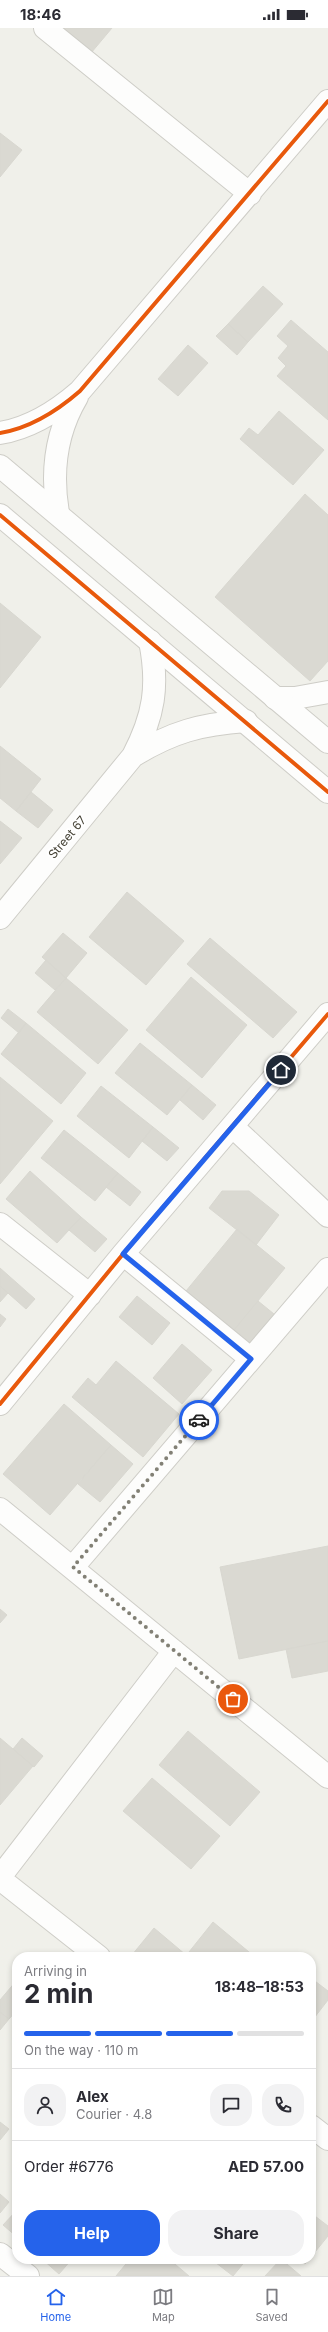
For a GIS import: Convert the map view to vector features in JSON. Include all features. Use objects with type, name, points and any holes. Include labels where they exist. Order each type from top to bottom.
[{"type":"street","points":[[45,28],[250,194]]},
{"type":"street","points":[[0,433],[26,426],[46,417],[80,391],[328,101]]},
{"type":"street","points":[[58,514],[54,492],[56,450],[67,416],[80,391]]},
{"type":"street","points":[[0,466],[328,742]]},
{"type":"street","points":[[0,515],[328,792]]},
{"type":"street","points":[[133,756],[144,735],[152,712],[155,689],[154,664],[150,641]]},
{"type":"street","points":[[275,698],[295,698],[328,692]]},
{"type":"street","points":[[133,756],[159,740],[187,729],[216,723],[246,722]]},
{"type":"street","name":"Street 67","points":[[2,910],[133,756]]},
{"type":"street","points":[[0,1404],[123,1254],[328,1014]]},
{"type":"street","points":[[233,1127],[328,1216]]},
{"type":"street","points":[[0,1224],[90,1295]]},
{"type":"street","points":[[123,1254],[251,1359]]},
{"type":"street","points":[[73,1567],[328,1269]]},
{"type":"street","points":[[0,1509],[328,1776]]},
{"type":"street","points":[[93,1952],[0,1878],[174,1651]]},
{"type":"street","points":[[316,2130],[328,2139]]},
{"type":"street","points":[[0,2254],[12,2263]]},
{"type":"street","points":[[13,2264],[28,2276]]},
{"type":"building","points":[[62,28],[112,28],[91,53]]},
{"type":"building","points":[[0,133],[22,150],[0,177]]},
{"type":"building","points":[[263,286],[283,304],[248,342],[228,324]]},
{"type":"building","points":[[291,320],[328,352],[328,420],[277,376],[286,366],[278,358],[288,346],[277,336]]},
{"type":"building","points":[[228,324],[248,342],[237,355],[216,336]]},
{"type":"building","points":[[188,345],[208,363],[178,396],[158,379]]},
{"type":"building","points":[[279,411],[324,450],[293,485],[240,439],[249,428],[258,435]]},
{"type":"building","points":[[305,494],[328,515],[328,661],[310,681],[215,597]]},
{"type":"building","points":[[0,603],[41,637],[0,688]]},
{"type":"building","points":[[0,746],[41,779],[16,811],[0,798]]},
{"type":"building","points":[[31,792],[53,810],[38,828],[16,811]]},
{"type":"building","points":[[0,821],[22,838],[0,864]]},
{"type":"building","points":[[127,892],[184,941],[146,985],[89,937]]},
{"type":"building","points":[[63,933],[87,953],[66,978],[42,957]]},
{"type":"building","points":[[210,938],[297,1012],[273,1038],[187,964]]},
{"type":"building","points":[[46,960],[66,978],[55,990],[35,973]]},
{"type":"building","points":[[191,977],[247,1025],[202,1078],[146,1030]]},
{"type":"building","points":[[66,978],[128,1030],[98,1064],[37,1012]]},
{"type":"building","points":[[8,1009],[26,1023],[19,1033],[1,1018]]},
{"type":"building","points":[[26,1023],[86,1073],[61,1104],[1,1054]]},
{"type":"building","points":[[140,1043],[192,1085],[167,1115],[115,1073]]},
{"type":"building","points":[[0,1077],[53,1121],[0,1184]]},
{"type":"building","points":[[192,1085],[216,1105],[203,1120],[180,1100]]},
{"type":"building","points":[[101,1086],[153,1127],[129,1158],[77,1116]]},
{"type":"building","points":[[153,1127],[179,1148],[167,1161],[142,1141]]},
{"type":"building","points":[[64,1130],[118,1173],[95,1201],[41,1158]]},
{"type":"building","points":[[30,1171],[81,1217],[57,1243],[6,1199]]},
{"type":"building","points":[[118,1173],[141,1192],[130,1206],[106,1187]]},
{"type":"building","points":[[222,1191],[249,1191],[279,1215],[256,1245],[209,1208]]},
{"type":"building","points":[[81,1217],[107,1239],[95,1252],[69,1230]]},
{"type":"building","points":[[237,1229],[285,1268],[234,1330],[186,1291]]},
{"type":"building","points":[[0,1268],[35,1299],[26,1309],[0,1286]]},
{"type":"building","points":[[0,1286],[8,1293],[0,1302]]},
{"type":"building","points":[[137,1296],[170,1323],[152,1345],[119,1317]]},
{"type":"building","points":[[258,1301],[274,1314],[250,1343],[234,1330]]},
{"type":"building","points":[[0,1314],[6,1319],[0,1327]]},
{"type":"building","points":[[182,1344],[212,1370],[182,1404],[153,1378]]},
{"type":"building","points":[[116,1361],[179,1414],[143,1457],[72,1397],[88,1378],[96,1385]]},
{"type":"building","points":[[64,1404],[111,1445],[50,1515],[3,1474]]},
{"type":"building","points":[[111,1445],[133,1464],[100,1502],[78,1484]]},
{"type":"building","points":[[328,1546],[328,1641],[239,1659],[220,1567]]},
{"type":"building","points":[[0,1609],[7,1615],[0,1623]]},
{"type":"building","points":[[328,1641],[328,1671],[292,1678],[286,1649]]},
{"type":"building","points":[[188,1731],[260,1792],[230,1826],[159,1765]]},
{"type":"building","points":[[0,1738],[33,1766],[0,1805]]},
{"type":"building","points":[[22,1738],[43,1756],[34,1767],[13,1749]]},
{"type":"building","points":[[152,1778],[220,1836],[191,1869],[123,1811]]},
{"type":"building","points":[[213,1922],[249,1952],[189,1952]]},
{"type":"building","points":[[154,1928],[182,1952],[134,1952]]},
{"type":"building","points":[[316,1982],[328,1991],[328,2000],[316,2016]]},
{"type":"building","points":[[12,1986],[12,2016],[9,2019],[0,2012],[0,2000]]},
{"type":"building","points":[[0,2012],[9,2019],[0,2030]]},
{"type":"building","points":[[0,2122],[9,2129],[0,2140]]},
{"type":"building","points":[[0,2194],[9,2202],[0,2213]]},
{"type":"building","points":[[12,2215],[12,2233],[3,2225]]},
{"type":"building","points":[[316,2217],[328,2226],[328,2236],[316,2251]]},
{"type":"building","points":[[48,2264],[68,2264],[59,2274]]},
{"type":"building","points":[[126,2264],[175,2264],[189,2276],[116,2276]]},
{"type":"building","points":[[217,2264],[243,2264],[233,2276]]},
{"type":"building","points":[[276,2264],[287,2264],[301,2276],[265,2276]]},
{"type":"cycle path","points":[[0,433],[11,431],[43,418],[80,391],[328,101]]},
{"type":"cycle path","points":[[0,515],[328,792]]},
{"type":"cycle path","points":[[0,1404],[123,1254],[328,1014]]},
{"type":"way so far","points":[[199,1420],[73,1567],[233,1699]]},
{"type":"route","points":[[199,1420],[251,1359],[123,1254],[281,1070]]}]
